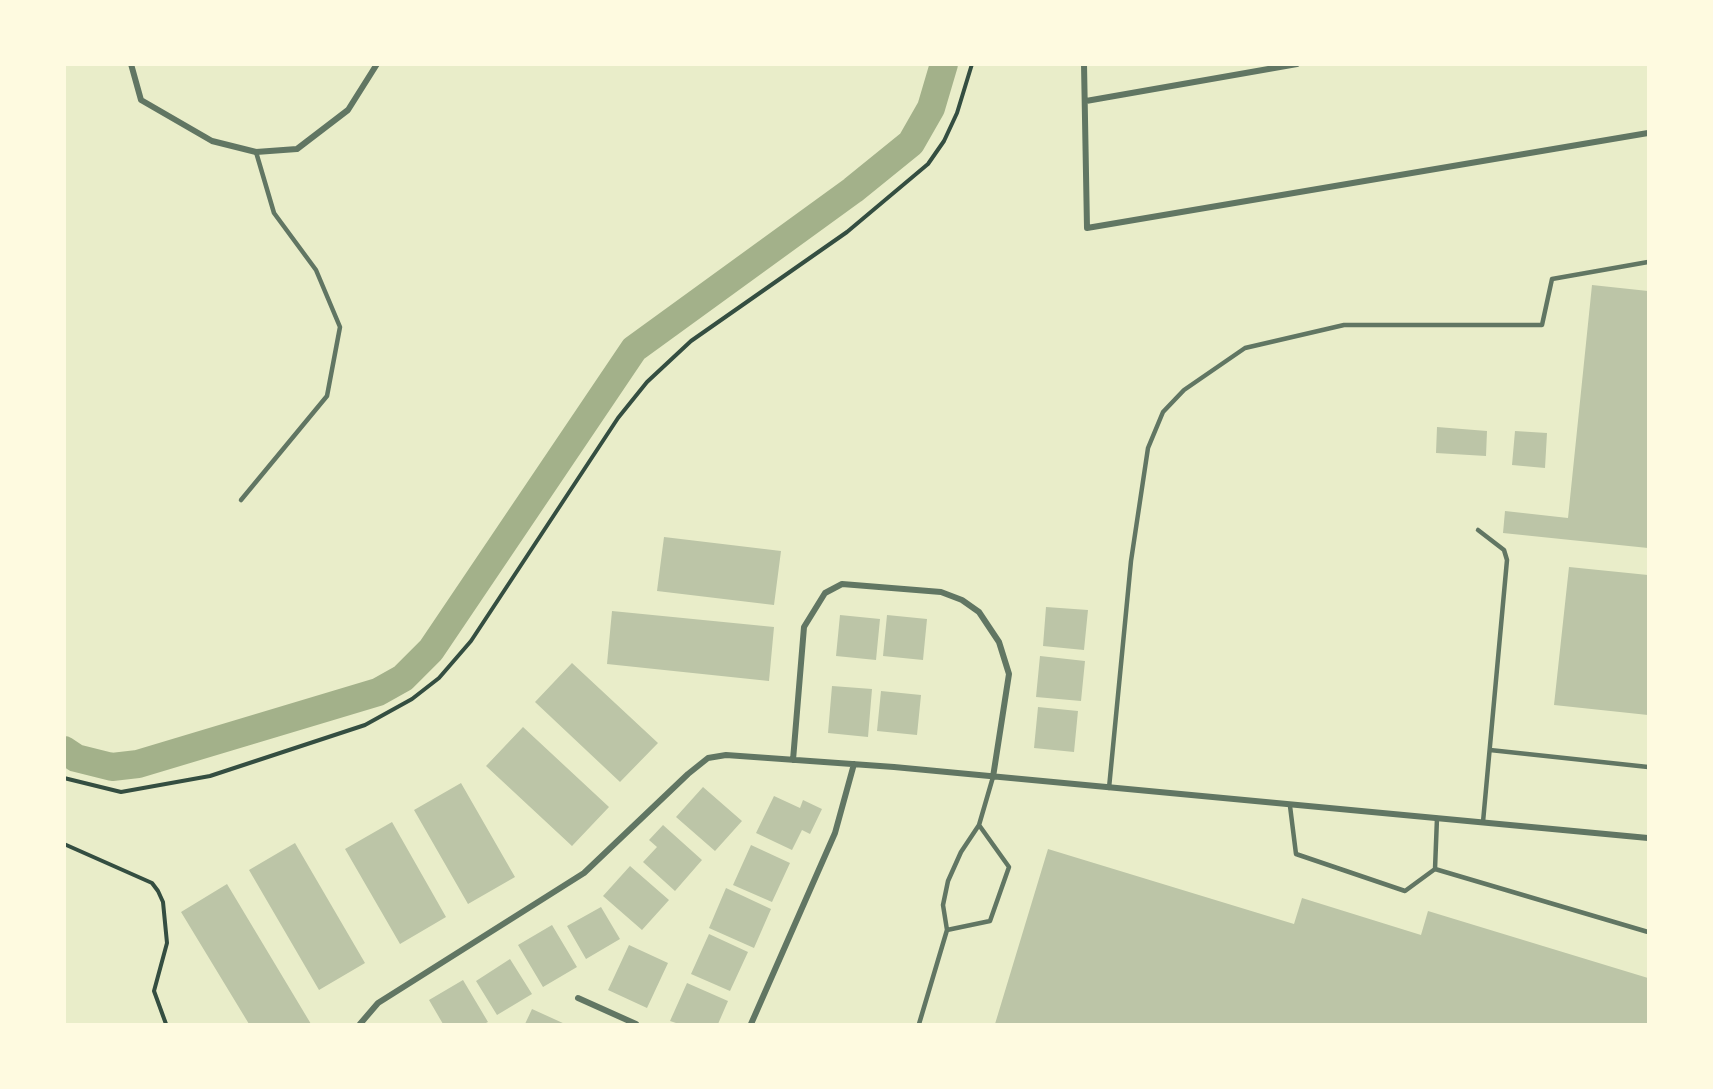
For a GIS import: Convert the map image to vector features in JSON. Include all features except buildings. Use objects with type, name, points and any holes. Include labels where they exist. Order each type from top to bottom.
[{"type":"street","points":[[131,64],[141,100],[212,141],[256,152],[297,149],[348,110],[377,64]]},
{"type":"street","points":[[1084,64],[1087,228],[1648,133]]},
{"type":"street","points":[[1086,101],[1297,64]]},
{"type":"street","points":[[792,760],[804,627],[825,593],[842,584],[941,592],[962,600],[979,612],[999,642],[1009,674],[993,777]]},
{"type":"street","points":[[360,1024],[378,1003],[584,873],[688,774],[708,758],[726,755],[854,764],[1648,838]]},
{"type":"street","points":[[751,1024],[835,833],[854,764]]},
{"type":"street","points":[[578,998],[636,1024]]},
{"type":"lane","points":[[241,500],[327,396],[340,327],[316,270],[274,213],[256,152]]},
{"type":"lane","points":[[1109,788],[1131,561],[1148,448],[1163,412],[1184,390],[1245,348],[1344,325],[1542,325],[1552,279],[1648,262]]},
{"type":"lane","points":[[1478,530],[1504,550],[1507,560],[1483,822]]},
{"type":"lane","points":[[1490,750],[1648,767]]},
{"type":"lane","points":[[919,1024],[947,930],[943,905],[948,882],[961,852],[979,825],[993,777]]},
{"type":"lane","points":[[1290,806],[1296,854],[1405,891],[1435,869]]},
{"type":"lane","points":[[1435,869],[1437,818]]},
{"type":"lane","points":[[947,930],[990,921],[1009,867],[979,825]]},
{"type":"lane","points":[[1435,869],[1648,932]]},
{"type":"path","points":[[64,778],[121,792],[210,776],[365,725],[412,699],[439,678],[471,641],[618,417],[647,382],[691,341],[847,232],[928,165],[944,141],[957,113],[972,64]]},
{"type":"path","points":[[64,844],[144,879],[158,891],[163,902],[166,943],[154,991],[159,1011],[166,1024]]},
{"type":"waterway","points":[[64,750],[76,758],[112,767],[138,764],[378,692],[403,678],[431,650],[634,349],[853,190],[911,143],[931,108],[944,64]]}]
